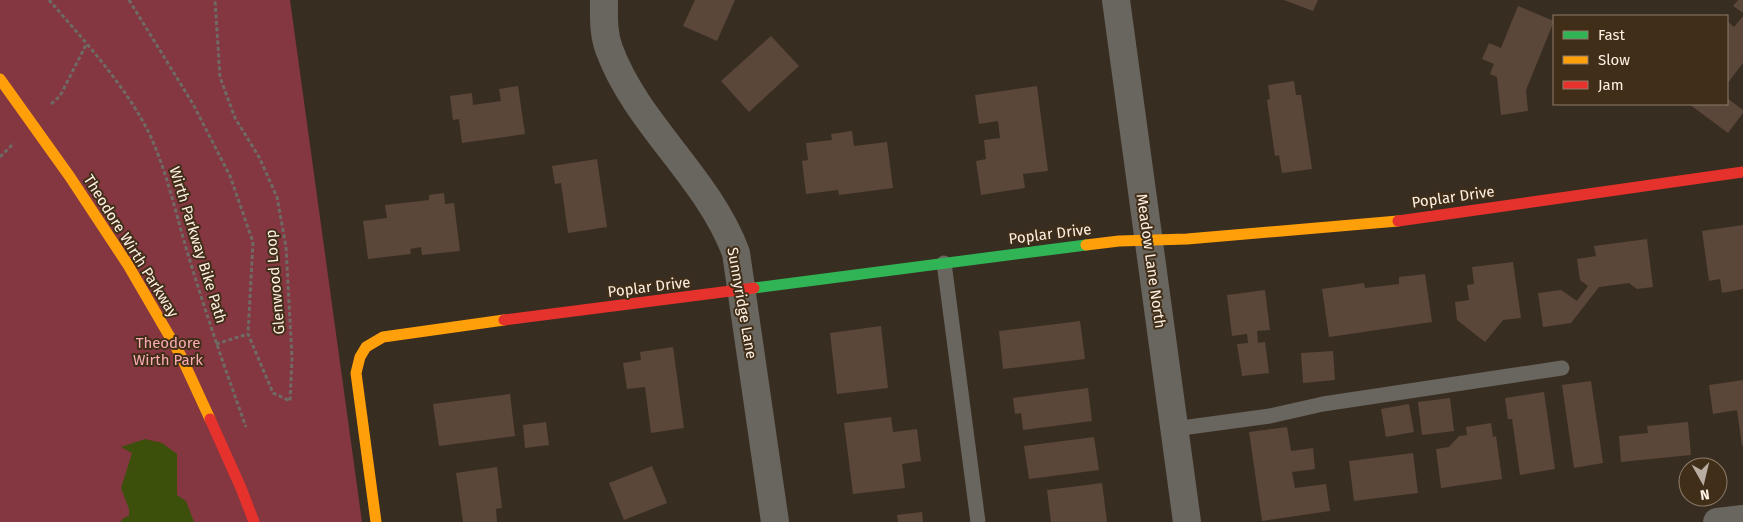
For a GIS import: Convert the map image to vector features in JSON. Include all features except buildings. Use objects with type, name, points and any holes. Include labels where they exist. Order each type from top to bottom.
[{"type":"street","name":"Sunnyridge Lane","points":[[604,0],[604,24],[609,48],[634,96],[717,212],[728,231],[736,253],[775,522]]},
{"type":"street","name":"Meadow Lane North","points":[[1116,0],[1187,522]]},
{"type":"street","name":"Theodore Wirth Parkway","points":[[0,79],[75,185],[128,265],[181,356],[241,488],[254,522]]},
{"type":"street","name":"Poplar Drive","points":[[376,522],[356,373],[360,355],[365,346],[377,338],[1119,240],[1187,239],[1389,222],[1743,172]]},
{"type":"street","points":[[1717,522],[1743,519]]},
{"type":"lane","points":[[944,263],[978,522]]},
{"type":"lane","points":[[1174,428],[1270,416],[1323,404],[1562,368]]},
{"type":"path","name":"Wirth Parkway Bike Path","points":[[49,0],[88,43],[94,54],[130,99],[147,130],[160,160],[216,344],[246,428]]},
{"type":"path","name":"Glenwood Loop","points":[[129,0],[193,104],[230,176],[253,242],[248,334],[272,393],[290,401],[292,358],[286,247],[276,198],[259,157],[235,118],[220,78],[214,0]]},
{"type":"path","points":[[216,344],[248,334]]},
{"type":"green space","name":"Theodore Wirth Park","points":[[0,0],[290,0],[362,522],[0,522]]},
{"type":"shaded area","points":[[145,439],[162,443],[177,454],[177,495],[186,501],[194,522],[129,522],[129,509],[121,488],[132,453],[121,447]]},
{"type":"waterway","points":[[125,522],[129,520]]},
{"type":"traffic: fast","points":[[754,288],[1086,245]]},
{"type":"traffic: slow","points":[[0,79],[70,177],[128,265],[181,356],[210,419]]},
{"type":"traffic: slow","points":[[1086,245],[1119,241],[1187,239],[1398,221]]},
{"type":"traffic: slow","points":[[376,522],[356,373],[360,357],[366,347],[383,337],[504,320]]},
{"type":"traffic: jam","points":[[1398,221],[1743,172]]},
{"type":"traffic: jam","points":[[504,320],[754,288]]},
{"type":"traffic: jam","points":[[210,419],[254,522]]}]
